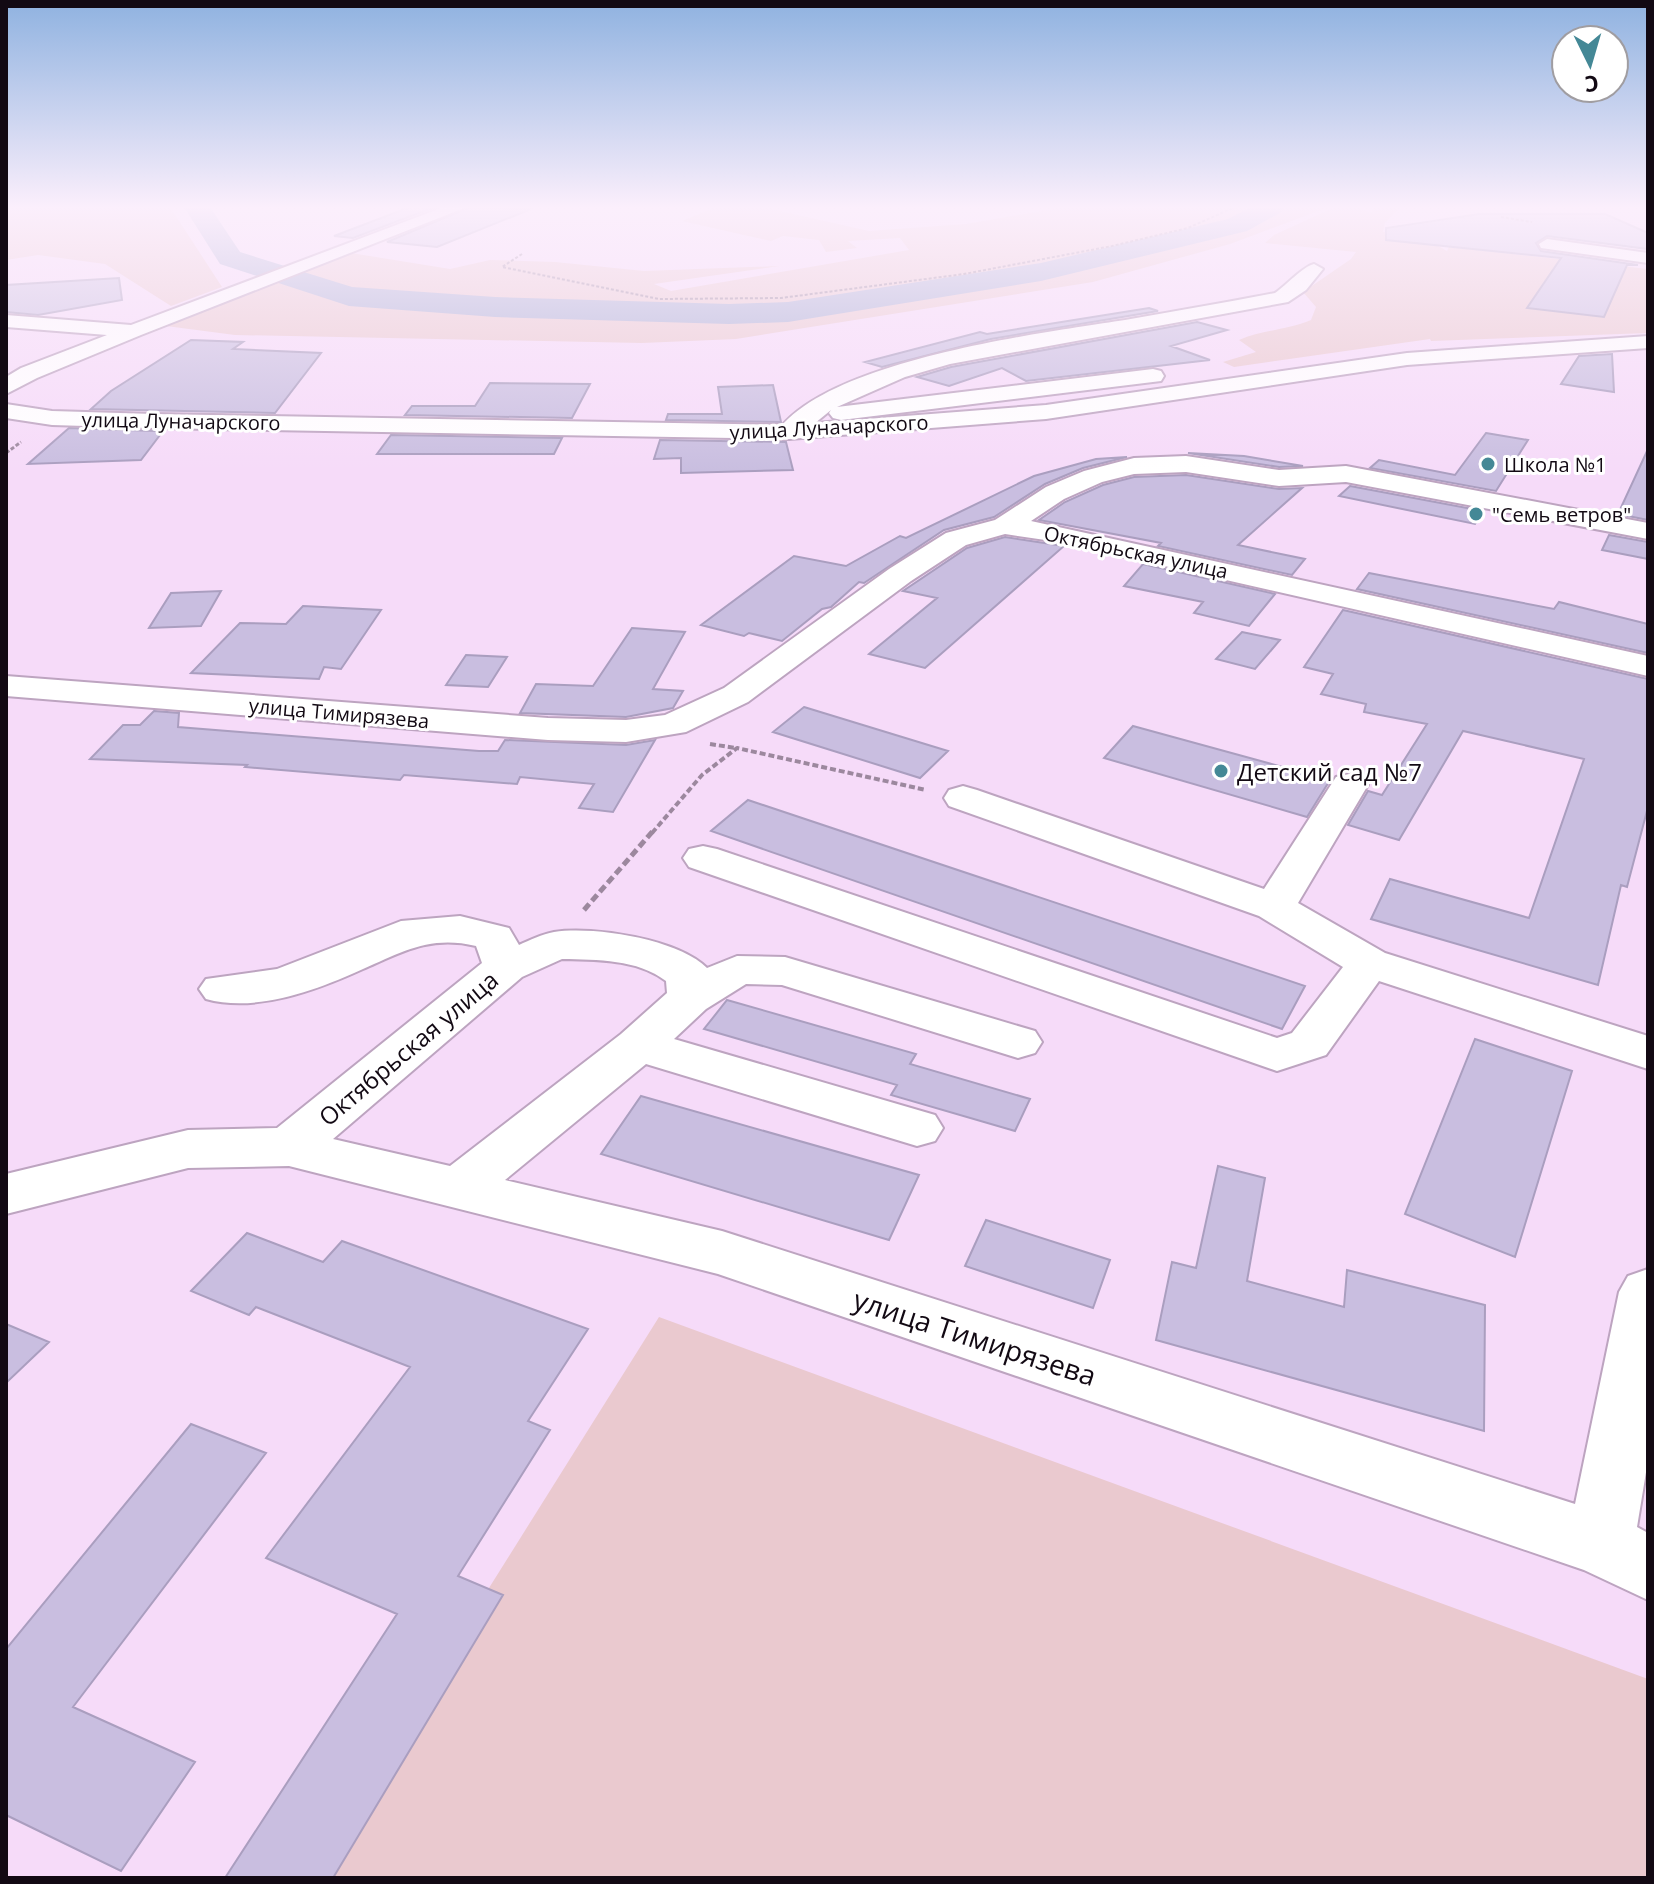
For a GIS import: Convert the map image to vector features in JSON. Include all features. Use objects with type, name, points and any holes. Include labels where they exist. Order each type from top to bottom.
[{"type":"street","points":[[6,387],[29,373],[231,295]]},
{"type":"street","points":[[796,425],[860,386],[959,355],[1286,295]]},
{"type":"street","points":[[6,321],[134,331]]},
{"type":"street","name":"улица Луначарского","points":[[6,411],[52,418],[154,421],[796,425],[1046,412],[1407,359],[1648,342]]},
{"type":"street","points":[[796,425],[1153,376]]},
{"type":"street","points":[[1005,526],[1046,498],[1093,476],[1134,466],[1186,464],[1279,478],[1346,474],[1648,531]]},
{"type":"street","name":"Октябрьская улица","points":[[673,724],[736,695],[900,575],[956,539],[1005,526],[1059,534],[1648,666]]},
{"type":"street","name":"улица Тимирязева","points":[[6,686],[548,729],[626,731],[673,724]]},
{"type":"street","points":[[1274,907],[1349,785]]},
{"type":"street","points":[[963,798],[1274,907],[1369,963],[1648,1053]]},
{"type":"street","points":[[703,858],[1277,1055],[1309,1044],[1369,963]]},
{"type":"street","name":"Октябрьская улица","points":[[222,989],[283,983],[346,960],[401,934],[460,929],[494,937],[506,967],[289,1147]]},
{"type":"street","points":[[506,967],[556,945],[605,947],[664,958],[689,976],[690,998]]},
{"type":"street","points":[[459,1188],[638,1045],[690,998],[737,970],[785,971],[1018,1042]]},
{"type":"street","points":[[638,1045],[917,1128]]},
{"type":"street","name":"улица Тимирязева","points":[[6,1194],[188,1149],[289,1147],[722,1253],[1624,1556]]},
{"type":"street","points":[[1624,1556],[1648,1292]]},
{"type":"path","points":[[639,295],[659,299],[781,298],[804,295]]},
{"type":"path","points":[[556,945],[702,775],[737,748],[963,798]]},
{"type":"shaded area","points":[[154,295],[201,295],[171,306]]},
{"type":"shaded area","points":[[245,295],[1012,295],[736,339],[642,343],[235,335],[166,326]]},
{"type":"shaded area","points":[[1306,295],[1648,295],[1648,333],[1430,339],[1234,367],[1223,362],[1256,352],[1239,340],[1311,320],[1316,307]]},
{"type":"shaded area","points":[[659,1317],[1648,1679],[1648,1878],[307,1878]]},
{"type":"building","points":[[6,295],[121,295],[122,300],[38,315],[6,312]]},
{"type":"building","points":[[1536,295],[1614,295],[1604,317],[1527,308]]},
{"type":"building","points":[[1149,308],[1158,311],[991,339],[882,367],[865,362],[980,332],[987,334]]},
{"type":"building","points":[[1197,322],[1227,330],[1171,346],[1210,360],[1026,381],[1002,368],[949,386],[917,377],[951,367]]},
{"type":"building","points":[[191,340],[243,342],[233,349],[321,353],[275,413],[91,409],[111,391]]},
{"type":"building","points":[[1612,354],[1614,392],[1561,384],[1579,356]]},
{"type":"building","points":[[490,383],[590,384],[572,418],[405,415],[412,406],[475,406]]},
{"type":"building","points":[[773,385],[781,422],[666,420],[668,414],[722,414],[718,387]]},
{"type":"building","points":[[69,428],[163,431],[141,460],[28,464]]},
{"type":"building","points":[[1486,433],[1528,440],[1496,491],[1370,468],[1379,460],[1455,475]]},
{"type":"building","points":[[391,435],[562,438],[554,454],[377,454]]},
{"type":"building","points":[[660,440],[786,442],[793,470],[681,473],[681,458],[654,459]]},
{"type":"building","points":[[1648,449],[1648,520],[1618,514]]},
{"type":"building","points":[[1188,453],[1244,456],[1303,466],[1279,467]]},
{"type":"building","points":[[1127,457],[1083,468],[1045,484],[994,517],[944,530],[864,583],[859,582],[831,607],[822,609],[782,641],[749,633],[744,636],[701,625],[794,556],[846,566],[900,536],[906,538],[1034,476],[1096,459]]},
{"type":"building","points":[[1186,475],[1279,489],[1302,488],[1238,545],[1305,559],[1292,575],[1158,546],[1161,543],[1039,520],[1065,502],[1103,485],[1134,477]]},
{"type":"building","points":[[1350,486],[1483,511],[1475,524],[1339,496]]},
{"type":"building","points":[[1609,535],[1648,542],[1648,559],[1602,550]]},
{"type":"building","points":[[1005,537],[1064,546],[925,668],[869,654],[937,598],[903,591],[967,548]]},
{"type":"building","points":[[1143,564],[1275,594],[1249,626],[1194,613],[1203,602],[1124,586]]},
{"type":"building","points":[[1369,573],[1554,609],[1559,602],[1648,624],[1648,653],[1357,589]]},
{"type":"building","points":[[221,591],[201,626],[149,628],[171,593]]},
{"type":"building","points":[[303,606],[381,610],[341,669],[324,667],[319,679],[191,673],[240,623],[286,624]]},
{"type":"building","points":[[1343,610],[1648,679],[1648,807],[1627,887],[1621,885],[1598,985],[1371,919],[1390,879],[1529,918],[1584,759],[1463,731],[1399,840],[1348,825],[1368,791],[1382,795],[1427,724],[1364,712],[1366,704],[1321,694],[1333,674],[1304,667]]},
{"type":"building","points":[[632,628],[685,632],[653,689],[683,691],[673,708],[626,717],[520,713],[536,684],[593,686]]},
{"type":"building","points":[[1242,632],[1280,640],[1255,669],[1216,659]]},
{"type":"building","points":[[466,655],[507,657],[488,687],[446,685]]},
{"type":"building","points":[[804,707],[948,751],[920,778],[773,732]]},
{"type":"building","points":[[154,711],[179,713],[178,727],[479,751],[498,751],[505,740],[626,745],[655,740],[613,812],[579,808],[594,784],[520,777],[517,784],[404,775],[400,780],[245,767],[247,765],[90,759],[123,725],[140,725]]},
{"type":"building","name":"Детский сад №7","points":[[1133,726],[1330,780],[1307,817],[1104,758]]},
{"type":"building","points":[[748,800],[1305,986],[1282,1029],[711,831]]},
{"type":"building","points":[[727,1000],[916,1054],[910,1064],[1030,1099],[1015,1131],[891,1095],[897,1085],[704,1029]]},
{"type":"building","points":[[1475,1039],[1572,1071],[1515,1257],[1405,1214]]},
{"type":"building","points":[[641,1096],[919,1175],[889,1240],[601,1154]]},
{"type":"building","points":[[1218,1166],[1265,1178],[1247,1281],[1344,1307],[1347,1270],[1485,1305],[1484,1431],[1156,1340],[1172,1262],[1196,1268]]},
{"type":"building","points":[[986,1220],[1110,1260],[1093,1308],[965,1266]]},
{"type":"building","points":[[247,1233],[323,1262],[342,1241],[588,1329],[528,1421],[550,1430],[458,1576],[503,1595],[333,1878],[225,1878],[397,1614],[266,1558],[410,1367],[256,1307],[249,1315],[191,1291]]},
{"type":"building","points":[[6,1324],[49,1342],[6,1383]]},
{"type":"building","points":[[191,1424],[266,1453],[73,1707],[195,1762],[121,1871],[6,1815],[6,1649]]},
{"type":"waterway","points":[[346,295],[495,307],[729,314],[788,312],[896,295]]},
{"type":"place","name":"Школа №1","points":[[1488,464]]},
{"type":"place","name":"\"Семь ветров\"","points":[[1476,514]]},
{"type":"place","name":"Детский сад №7","points":[[1221,771]]}]
